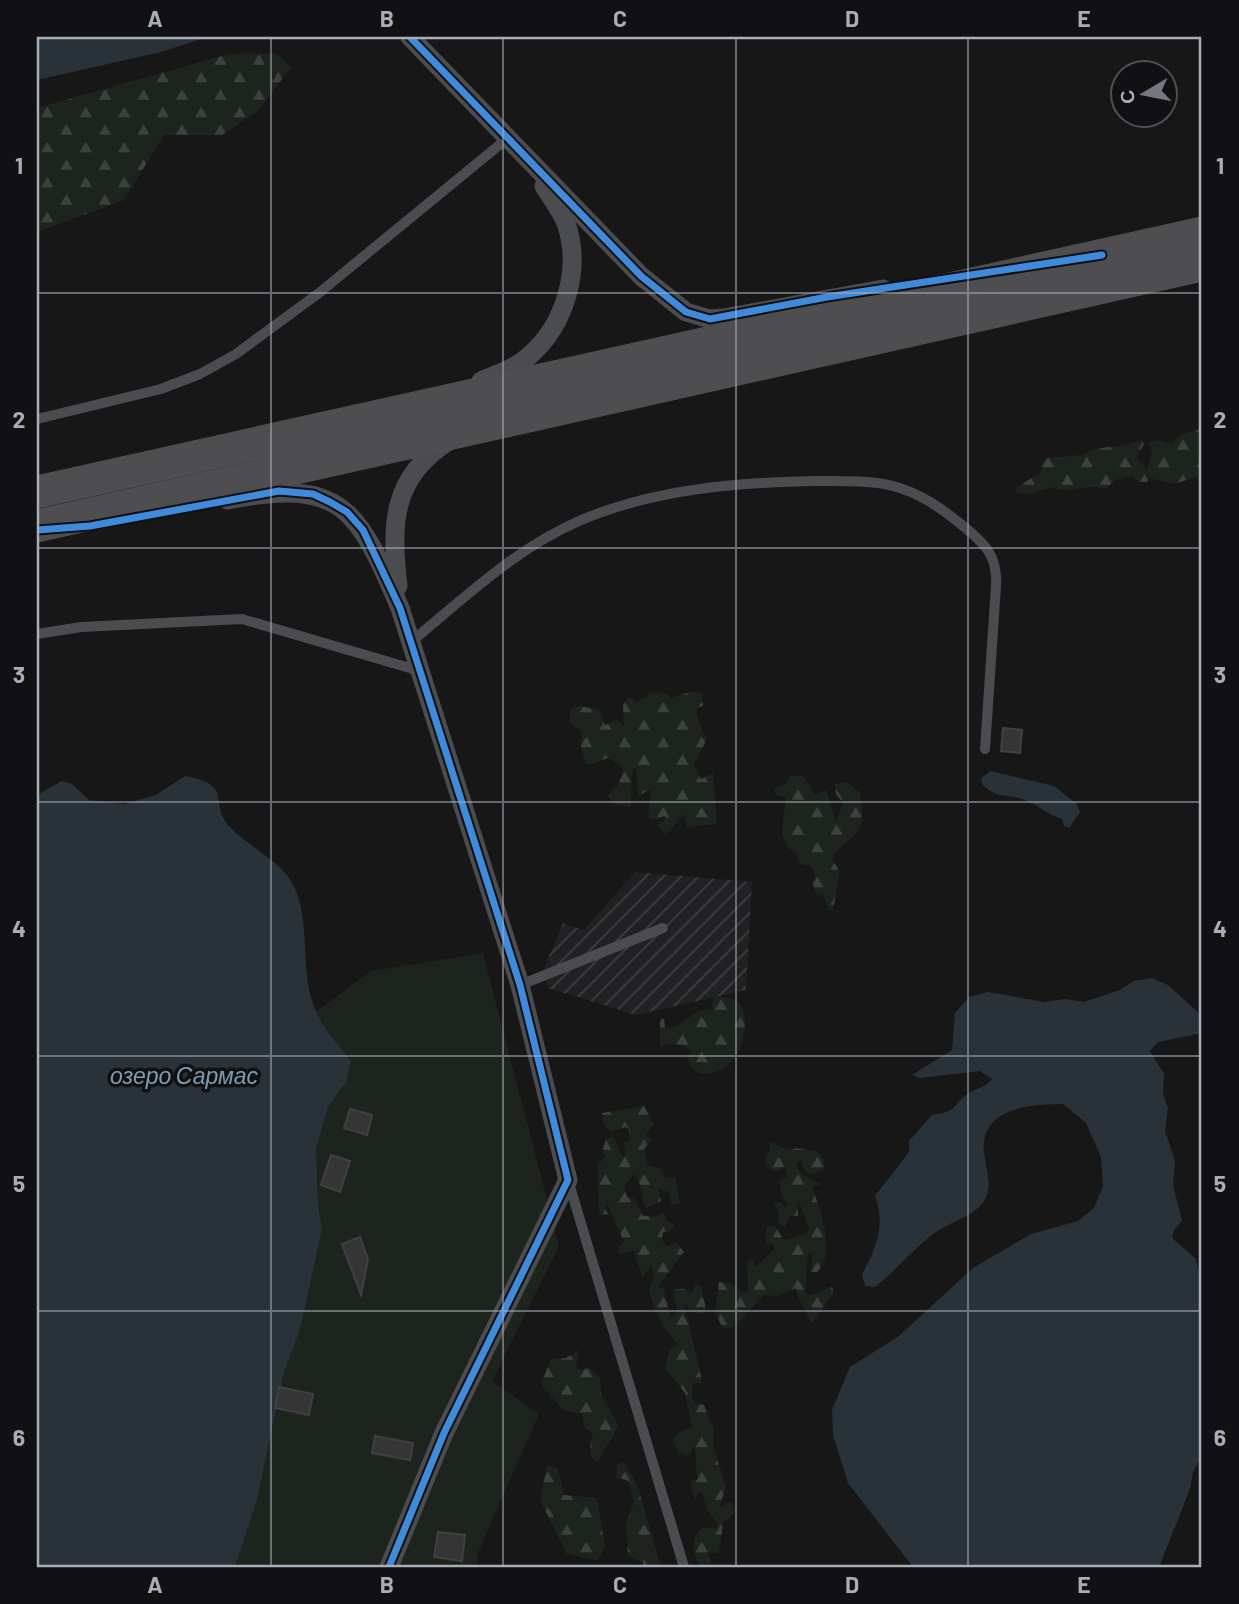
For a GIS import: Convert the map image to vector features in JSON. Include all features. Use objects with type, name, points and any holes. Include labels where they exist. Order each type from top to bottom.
[{"type":"highway","points":[[37,492],[1202,233]]},
{"type":"highway","points":[[37,528],[1202,265]]},
{"type":"street","points":[[410,37],[641,276],[686,312],[710,319],[827,297],[1102,255]]},
{"type":"street","points":[[414,408],[513,368],[548,337],[561,313],[570,282],[571,252],[566,222],[525,155]]},
{"type":"street","points":[[400,608],[393,542],[399,500],[409,480],[441,447],[495,423]]},
{"type":"street","points":[[37,528],[90,526],[279,491],[313,494],[347,512],[363,530],[400,608],[520,985],[568,1180],[444,1433],[389,1567]]},
{"type":"lane","points":[[37,419],[161,389],[200,374],[236,354],[319,293],[509,137]]},
{"type":"lane","points":[[411,642],[536,541],[581,520],[630,503],[681,493],[774,482],[838,481],[890,485],[910,491],[942,508],[979,538],[995,560],[996,586],[985,749]]},
{"type":"lane","points":[[37,634],[81,627],[242,619],[420,671]]},
{"type":"lane","points":[[520,985],[663,928]]},
{"type":"lane","points":[[568,1180],[684,1567]]},
{"type":"shaded area","points":[[635,872],[752,882],[746,990],[636,1015],[548,988],[544,968],[563,923],[584,930]]},
{"type":"green space","points":[[275,53],[291,67],[259,110],[222,135],[164,135],[124,200],[37,232],[37,108],[229,54]]},
{"type":"green space","points":[[1202,428],[1200,482],[1196,477],[1174,484],[1149,478],[1147,482],[1139,482],[1132,476],[1115,480],[1106,489],[1091,487],[1064,490],[1051,487],[1032,494],[1017,493],[1016,488],[1041,472],[1042,463],[1047,458],[1083,455],[1093,449],[1127,445],[1142,440],[1144,444],[1136,458],[1147,469],[1152,454],[1149,442],[1159,440],[1171,444],[1179,436]]},
{"type":"green space","points":[[691,692],[702,693],[703,706],[697,708],[696,712],[704,735],[708,737],[694,765],[701,779],[713,773],[717,824],[687,827],[685,814],[666,834],[657,825],[664,821],[665,816],[653,820],[648,816],[651,789],[638,796],[636,766],[632,773],[631,807],[614,804],[608,795],[618,785],[623,770],[608,758],[586,764],[581,747],[582,732],[569,722],[571,709],[580,706],[599,710],[605,725],[617,720],[624,726],[623,705],[629,697],[637,702],[652,693],[667,694],[670,698]]},
{"type":"green space","points":[[790,776],[803,776],[815,795],[826,790],[836,822],[843,803],[836,794],[835,784],[847,782],[860,793],[862,815],[859,829],[833,854],[832,859],[840,872],[833,909],[829,910],[823,895],[817,896],[812,882],[816,878],[811,866],[801,864],[795,852],[787,847],[782,833],[786,797],[776,795],[774,789],[786,783]]},
{"type":"green space","points":[[483,953],[559,1246],[492,1381],[539,1414],[477,1555],[477,1567],[235,1567],[257,1500],[283,1376],[301,1326],[322,1229],[316,1149],[328,1107],[346,1082],[331,1036],[316,1012],[371,971]]},
{"type":"green space","points":[[714,997],[730,999],[740,1006],[745,1022],[743,1041],[736,1057],[725,1068],[701,1074],[691,1067],[687,1057],[691,1051],[688,1048],[676,1044],[660,1047],[660,1018],[664,1019],[665,1028],[678,1025],[698,1012],[711,1010]]},
{"type":"green space","points":[[644,1106],[654,1125],[645,1135],[652,1139],[644,1149],[648,1166],[662,1169],[665,1178],[675,1178],[680,1203],[672,1205],[669,1192],[658,1189],[661,1201],[646,1208],[634,1174],[624,1186],[627,1197],[634,1199],[643,1216],[658,1216],[663,1212],[667,1221],[675,1225],[669,1232],[663,1232],[662,1240],[667,1246],[676,1242],[684,1252],[658,1287],[664,1289],[670,1317],[674,1316],[677,1308],[673,1294],[675,1289],[692,1293],[696,1284],[701,1286],[706,1309],[704,1313],[697,1314],[684,1304],[701,1376],[701,1383],[694,1383],[692,1395],[694,1403],[704,1405],[714,1430],[713,1446],[726,1487],[720,1505],[721,1507],[730,1502],[736,1511],[723,1523],[719,1553],[708,1552],[712,1567],[701,1567],[694,1547],[695,1538],[702,1528],[716,1528],[718,1523],[707,1510],[703,1493],[698,1493],[695,1500],[690,1481],[697,1480],[695,1445],[688,1456],[678,1452],[673,1441],[678,1433],[692,1428],[685,1393],[665,1368],[669,1351],[677,1344],[654,1306],[649,1288],[654,1279],[652,1266],[642,1277],[634,1250],[619,1254],[619,1247],[624,1242],[608,1205],[605,1208],[609,1214],[600,1215],[598,1165],[606,1155],[602,1153],[606,1139],[613,1136],[622,1156],[626,1155],[623,1141],[629,1141],[629,1129],[625,1127],[610,1132],[604,1124],[602,1113]]},
{"type":"green space","points":[[769,1142],[788,1150],[797,1148],[816,1151],[824,1160],[823,1170],[810,1174],[804,1170],[801,1160],[796,1164],[801,1174],[821,1184],[812,1187],[823,1219],[826,1243],[823,1264],[817,1272],[811,1272],[812,1252],[808,1254],[805,1293],[810,1296],[832,1286],[834,1293],[813,1322],[810,1322],[796,1288],[777,1296],[764,1295],[735,1326],[723,1329],[715,1312],[719,1282],[731,1284],[742,1292],[748,1291],[747,1261],[753,1260],[756,1267],[775,1248],[772,1244],[765,1243],[767,1227],[774,1225],[784,1240],[806,1234],[809,1228],[798,1199],[798,1216],[790,1216],[785,1227],[778,1223],[779,1212],[774,1204],[780,1202],[785,1209],[788,1204],[782,1195],[779,1180],[788,1178],[785,1166],[776,1172],[764,1163],[770,1149]]},
{"type":"green space","points":[[579,1350],[576,1366],[578,1370],[589,1368],[600,1378],[601,1394],[618,1425],[598,1463],[591,1456],[590,1443],[593,1433],[585,1428],[582,1414],[563,1410],[541,1384],[551,1359],[566,1358]]},
{"type":"green space","points":[[624,1462],[637,1485],[661,1567],[639,1567],[644,1563],[628,1555],[626,1525],[634,1502],[629,1481],[616,1477],[617,1465]]},
{"type":"green space","points":[[547,1466],[558,1469],[564,1495],[597,1498],[605,1548],[597,1560],[567,1554],[540,1500]]},
{"type":"water","points":[[37,37],[207,37],[161,52],[37,80]]},
{"type":"water","points":[[990,771],[1054,786],[1077,804],[1080,812],[1069,828],[1064,826],[1062,819],[1032,803],[988,789],[981,779]]},
{"type":"water","name":"озеро Сармас","points":[[185,776],[210,784],[215,789],[223,817],[229,826],[280,868],[295,889],[301,906],[311,997],[324,1026],[351,1061],[346,1082],[328,1107],[316,1149],[322,1229],[301,1326],[283,1376],[257,1500],[235,1567],[37,1567],[37,795],[62,781],[72,784],[89,800],[125,804],[156,795]]},
{"type":"water","points":[[1152,978],[1168,985],[1202,1016],[1202,1033],[1158,1042],[1150,1051],[1164,1074],[1163,1094],[1168,1108],[1165,1131],[1175,1161],[1173,1185],[1182,1221],[1174,1230],[1172,1238],[1195,1258],[1201,1276],[1202,1454],[1159,1567],[913,1567],[848,1483],[833,1435],[832,1410],[850,1367],[899,1336],[973,1268],[1031,1234],[1078,1221],[1094,1208],[1103,1186],[1101,1157],[1086,1123],[1063,1104],[1036,1105],[1009,1112],[990,1126],[985,1138],[984,1153],[989,1186],[981,1205],[931,1236],[875,1287],[865,1286],[862,1274],[878,1236],[880,1216],[875,1196],[909,1152],[909,1141],[932,1115],[951,1110],[969,1093],[992,1079],[980,1071],[920,1078],[912,1075],[952,1050],[955,1013],[969,997],[988,992],[1044,1002],[1065,999],[1084,1002],[1120,990],[1134,981]]},
{"type":"building","points":[[1003,728],[1022,730],[1020,753],[1001,751]]},
{"type":"building","points":[[350,1109],[372,1115],[367,1135],[344,1128]]},
{"type":"building","points":[[331,1155],[350,1161],[340,1192],[321,1185]]},
{"type":"building","points":[[360,1237],[368,1259],[361,1295],[342,1244]]},
{"type":"building","points":[[279,1387],[313,1394],[309,1415],[275,1408]]},
{"type":"building","points":[[375,1436],[413,1443],[410,1460],[372,1453]]},
{"type":"building","points":[[438,1532],[465,1535],[462,1561],[434,1557]]},
{"type":"cycle path","points":[[410,37],[641,276],[686,312],[710,319],[827,297],[1102,255]]},
{"type":"cycle path","points":[[37,530],[90,526],[279,491],[313,494],[347,512],[363,530],[400,608],[520,985],[568,1180],[444,1433],[389,1567]]}]
